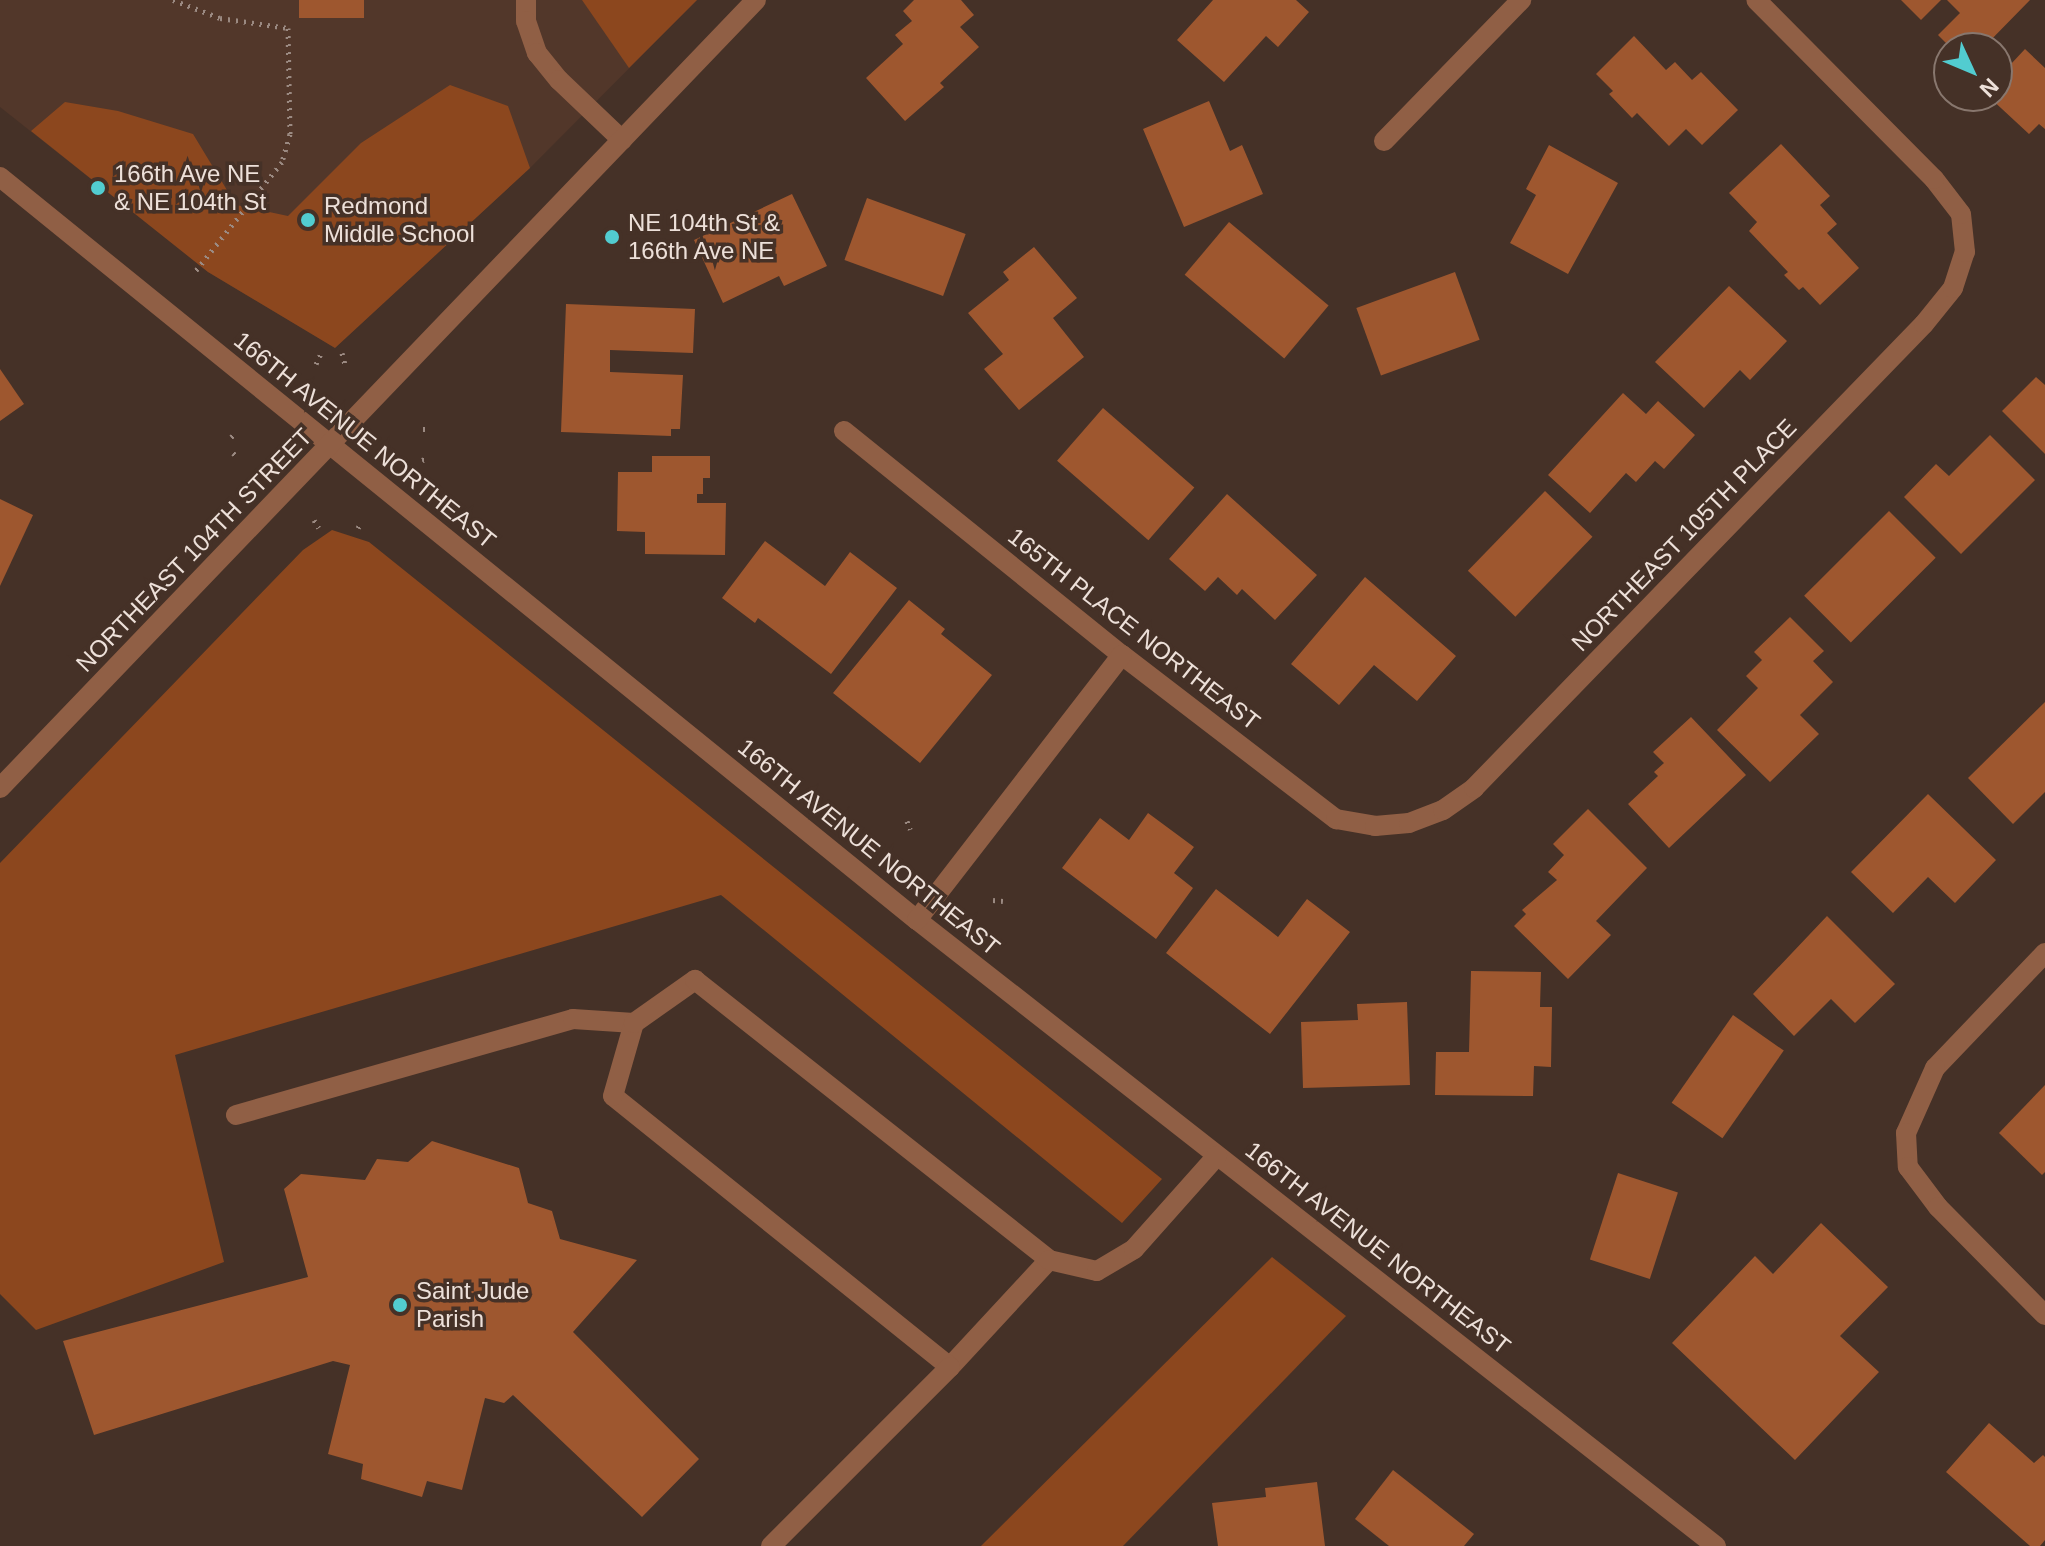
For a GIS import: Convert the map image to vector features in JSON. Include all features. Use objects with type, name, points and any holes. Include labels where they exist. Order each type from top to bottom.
[{"type":"street","points":[[526,0],[526,21],[537,53],[559,80],[622,140]]},
{"type":"street","name":"NORTHEAST 104TH STREET","points":[[0,788],[756,0]]},
{"type":"street","points":[[1384,141],[1521,0]]},
{"type":"street","name":"NORTHEAST 105TH PLACE","points":[[1409,823],[1443,810],[1485,777],[1924,324],[1953,288],[1965,252],[1961,214],[1934,179],[1756,0]]},
{"type":"street","name":"166TH AVENUE NORTHEAST","points":[[0,177],[917,920],[1716,1546]]},
{"type":"street","name":"165TH PLACE NORTHEAST","points":[[844,431],[1122,655],[1336,819],[1375,826],[1409,823]]},
{"type":"street","points":[[917,920],[1122,655]]},
{"type":"street","points":[[2045,953],[1935,1068],[1906,1133],[1908,1167],[1938,1207],[2045,1315]]},
{"type":"street","points":[[950,1367],[613,1096],[634,1023],[695,980],[1049,1260],[1097,1271],[1134,1249],[1217,1156]]},
{"type":"street","points":[[236,1115],[573,1019],[634,1023]]},
{"type":"street","points":[[771,1546],[950,1367],[1049,1260]]},
{"type":"path","points":[[173,0],[220,18],[288,28],[290,134],[282,162],[194,273]]},
{"type":"path","points":[[316,364],[322,351]]},
{"type":"path","points":[[342,353],[345,364]]},
{"type":"path","points":[[422,460],[429,458]]},
{"type":"path","points":[[314,520],[319,528]]},
{"type":"path","points":[[907,821],[910,829]]},
{"type":"path","points":[[993,900],[1003,901]]},
{"type":"shaded area","name":"Redmond Middle School","points":[[0,0],[697,0],[530,168],[335,348],[208,272],[0,107]]},
{"type":"shaded area","points":[[582,0],[697,0],[629,68]]},
{"type":"shaded area","points":[[450,85],[508,106],[530,168],[335,348],[208,272],[31,131],[65,102],[118,111],[193,134],[236,205],[288,216],[361,143]]},
{"type":"shaded area","points":[[332,530],[369,542],[1162,1179],[1122,1223],[721,895],[175,1055],[224,1262],[36,1330],[0,1294],[0,863],[303,550]]},
{"type":"shaded area","points":[[1272,1257],[1346,1316],[1123,1546],[981,1546]]},
{"type":"building","points":[[299,0],[364,0],[364,18],[299,18]]},
{"type":"building","points":[[914,0],[961,0],[974,15],[960,27],[979,47],[940,83],[944,87],[905,121],[866,78],[903,44],[895,35],[912,21],[903,11]]},
{"type":"building","points":[[1213,0],[1296,0],[1309,12],[1278,47],[1266,36],[1224,82],[1177,40]]},
{"type":"building","points":[[1901,0],[1941,0],[1921,20]]},
{"type":"building","points":[[1947,0],[2030,0],[1999,32],[1941,32],[1960,13]]},
{"type":"building","points":[[1634,36],[1666,70],[1675,62],[1692,80],[1701,72],[1738,110],[1702,145],[1686,129],[1669,146],[1637,113],[1632,118],[1609,94],[1613,91],[1596,74]]},
{"type":"building","points":[[2025,49],[2045,68],[2045,129],[2039,124],[2029,134],[2005,112],[2013,112],[2013,62]]},
{"type":"building","points":[[1209,101],[1230,151],[1242,145],[1263,194],[1184,227],[1143,129]]},
{"type":"building","points":[[1781,144],[1830,196],[1820,205],[1837,224],[1827,233],[1859,268],[1820,305],[1803,287],[1799,290],[1784,275],[1788,272],[1749,231],[1757,222],[1729,193]]},
{"type":"building","points":[[1549,145],[1618,183],[1568,274],[1510,243],[1536,195],[1526,189]]},
{"type":"building","points":[[792,194],[827,266],[784,286],[779,276],[723,303],[694,240]]},
{"type":"building","points":[[867,198],[966,234],[943,296],[844,260]]},
{"type":"building","points":[[1229,222],[1329,306],[1284,358],[1185,275]]},
{"type":"building","points":[[1034,247],[1077,298],[1053,318],[1084,357],[1019,410],[984,369],[1003,354],[968,313],[1009,280],[1003,272]]},
{"type":"building","points":[[1455,272],[1480,340],[1381,376],[1356,308]]},
{"type":"building","points":[[1729,286],[1787,341],[1750,380],[1740,370],[1704,408],[1655,362]]},
{"type":"building","points":[[566,304],[695,309],[693,353],[610,350],[610,372],[683,375],[680,429],[671,429],[671,436],[561,432]]},
{"type":"building","points":[[0,369],[24,404],[0,421]]},
{"type":"building","points":[[2036,377],[2045,385],[2045,454],[2002,411]]},
{"type":"building","points":[[1623,393],[1646,414],[1658,401],[1695,435],[1664,469],[1655,461],[1636,482],[1626,473],[1590,513],[1548,475]]},
{"type":"building","points":[[1103,408],[1194,487],[1148,540],[1057,461]]},
{"type":"building","points":[[1990,435],[2035,480],[1961,554],[1904,497],[1936,464],[1949,476]]},
{"type":"building","points":[[652,456],[710,456],[710,478],[703,478],[703,494],[697,494],[697,503],[726,503],[725,555],[645,554],[645,532],[617,531],[618,472],[652,472]]},
{"type":"building","points":[[1545,491],[1592,537],[1515,617],[1468,571]]},
{"type":"building","points":[[1227,494],[1317,575],[1275,620],[1242,589],[1237,595],[1218,577],[1205,591],[1169,559]]},
{"type":"building","points":[[0,499],[33,515],[0,586]]},
{"type":"building","points":[[1889,511],[1936,558],[1851,643],[1804,596]]},
{"type":"building","points":[[765,541],[825,586],[850,552],[897,588],[831,674],[758,618],[755,623],[722,598]]},
{"type":"building","points":[[1365,577],[1456,656],[1417,701],[1374,665],[1339,705],[1291,664]]},
{"type":"building","points":[[909,600],[945,629],[941,634],[992,675],[920,763],[833,693]]},
{"type":"building","points":[[1790,617],[1824,651],[1813,661],[1833,682],[1800,715],[1819,734],[1770,782],[1717,730],[1758,688],[1746,676],[1762,660],[1754,652]]},
{"type":"building","points":[[2045,702],[2045,792],[2013,824],[1968,778]]},
{"type":"building","points":[[1691,717],[1746,775],[1669,848],[1628,804],[1658,776],[1654,772],[1664,763],[1653,752]]},
{"type":"building","points":[[1928,794],[1996,860],[1955,903],[1928,877],[1893,913],[1851,872]]},
{"type":"building","points":[[1588,809],[1647,868],[1596,921],[1611,935],[1568,979],[1514,926],[1526,914],[1522,910],[1557,880],[1548,872],[1564,855],[1553,844]]},
{"type":"building","points":[[1148,813],[1194,847],[1174,873],[1193,888],[1156,939],[1062,868],[1100,818],[1129,840]]},
{"type":"building","points":[[1216,889],[1278,937],[1307,899],[1350,932],[1270,1034],[1166,953]]},
{"type":"building","points":[[1827,916],[1895,984],[1855,1023],[1831,999],[1794,1036],[1753,994]]},
{"type":"building","points":[[1471,971],[1541,972],[1540,1007],[1552,1007],[1551,1067],[1534,1066],[1533,1096],[1435,1095],[1436,1052],[1469,1052]]},
{"type":"building","points":[[1407,1002],[1410,1085],[1303,1088],[1301,1022],[1358,1020],[1357,1004]]},
{"type":"building","points":[[1733,1015],[1784,1051],[1722,1138],[1672,1103]]},
{"type":"building","points":[[2045,1085],[2045,1172],[2042,1175],[1999,1133]]},
{"type":"building","name":"Saint Jude Parish","points":[[432,1141],[519,1168],[528,1203],[552,1211],[560,1239],[637,1260],[573,1332],[699,1459],[642,1517],[513,1395],[504,1403],[485,1398],[462,1490],[427,1481],[422,1497],[361,1479],[363,1464],[328,1454],[350,1365],[333,1361],[94,1435],[63,1341],[308,1277],[284,1189],[301,1174],[365,1180],[377,1159],[408,1162]]},
{"type":"building","points":[[1618,1173],[1678,1192],[1650,1279],[1590,1260]]},
{"type":"building","points":[[1821,1223],[1888,1287],[1840,1336],[1879,1372],[1795,1460],[1672,1343],[1755,1256],[1773,1274]]},
{"type":"building","points":[[1989,1423],[2034,1463],[2043,1455],[2045,1457],[2045,1540],[2040,1546],[2030,1546],[1946,1472]]},
{"type":"building","points":[[1393,1470],[1474,1534],[1464,1546],[1389,1546],[1355,1519]]},
{"type":"building","points":[[1317,1482],[1325,1546],[1218,1546],[1212,1503],[1266,1497],[1265,1488]]},
{"type":"place","name":"166th Ave NE & NE 104th St","points":[[98,188]]},
{"type":"place","name":"Redmond Middle School","points":[[308,220]]},
{"type":"place","name":"NE 104th St & 166th Ave NE","points":[[612,237]]},
{"type":"place","name":"Saint Jude Parish","points":[[400,1305]]}]
